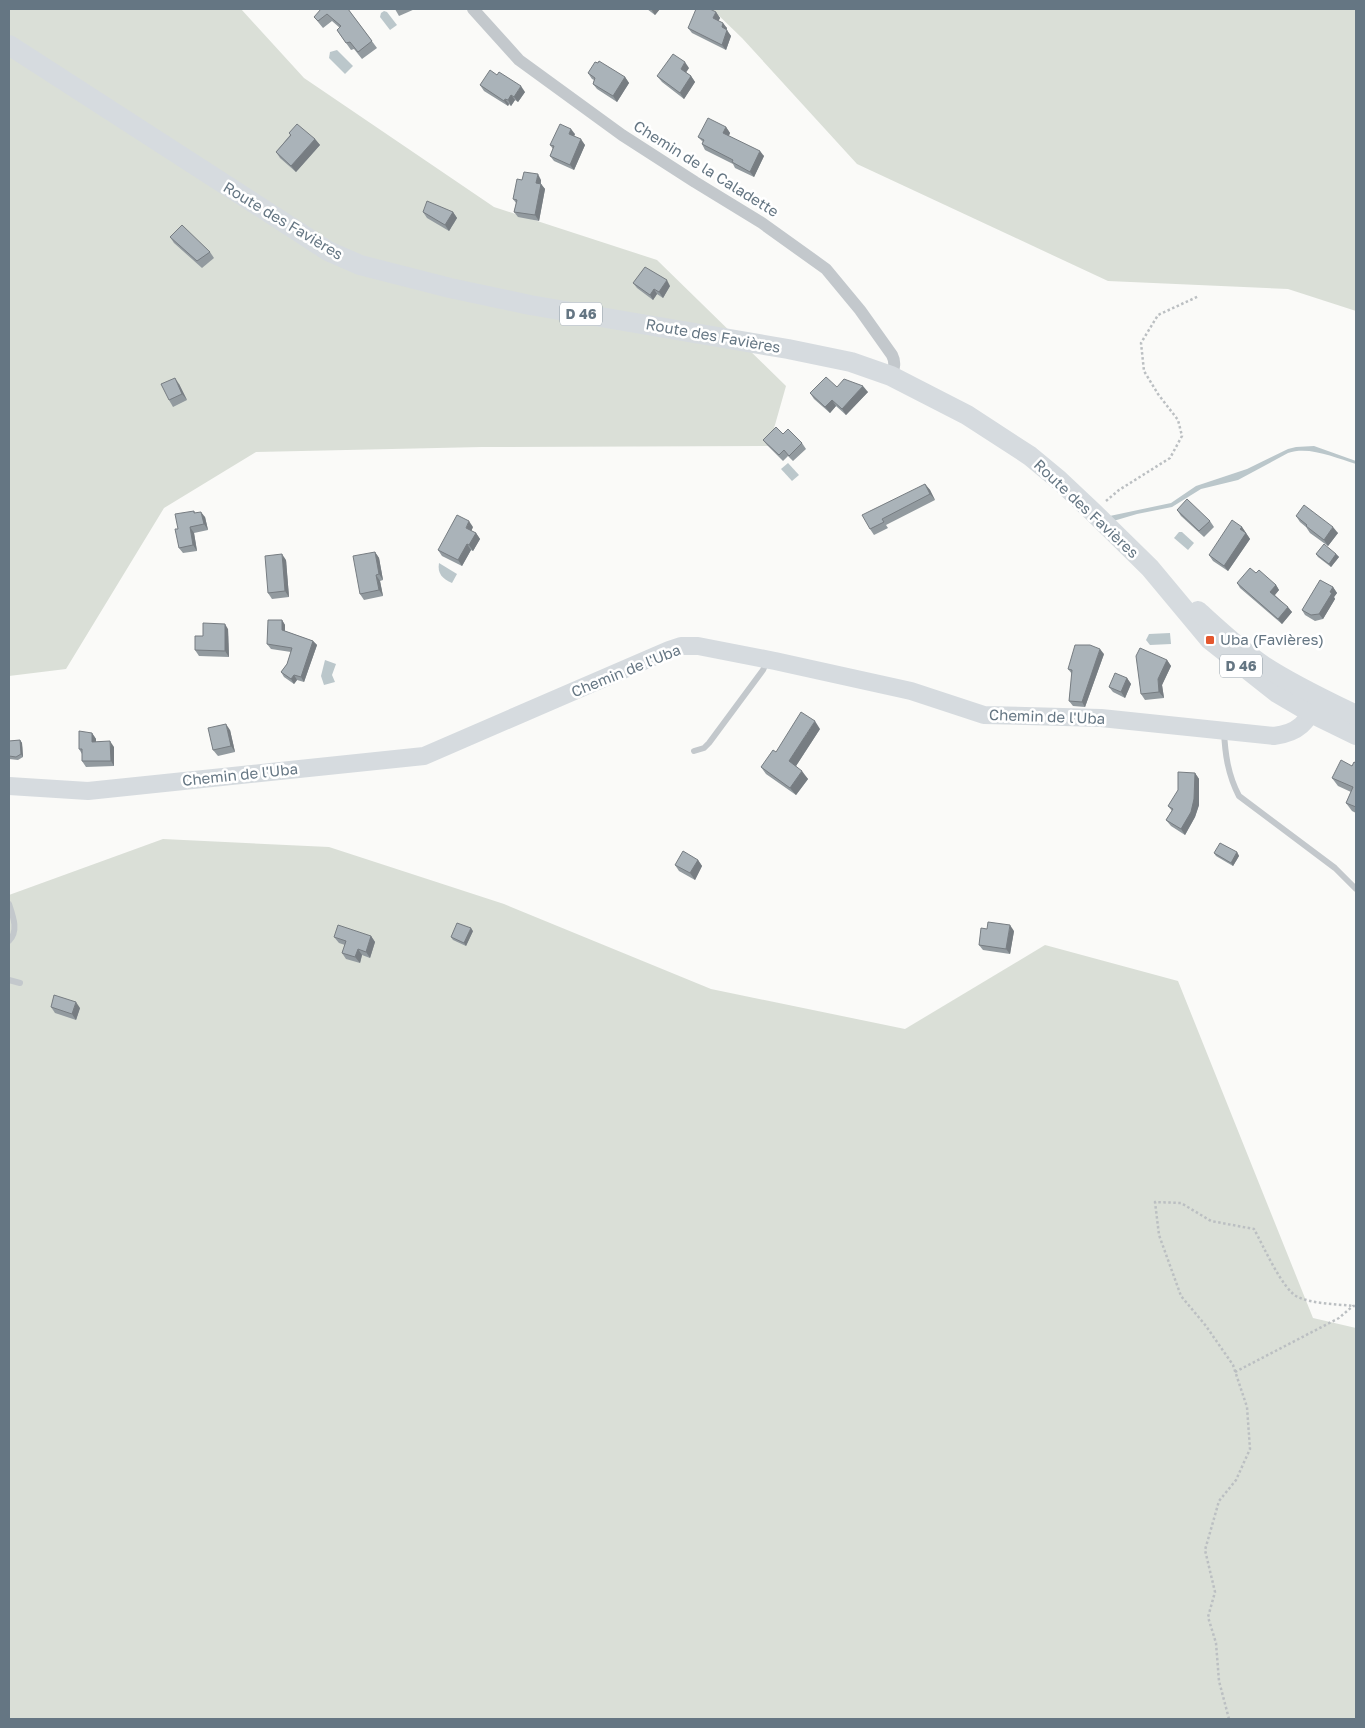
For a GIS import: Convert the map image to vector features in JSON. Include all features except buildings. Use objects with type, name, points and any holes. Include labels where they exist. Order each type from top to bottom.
[{"type":"main road","name":"Route des Favières","points":[[9,45],[321,247],[360,265],[401,277],[530,305],[851,362],[891,376],[966,415],[1030,456],[1094,512],[1150,568],[1247,653],[1288,681],[1315,705]]},
{"type":"main road","name":"D 46","points":[[1315,705],[1356,715]]},
{"type":"main road","name":"D 46","points":[[1315,705],[1356,735]]},
{"type":"street","name":"Chemin de la Caladette","points":[[473,9],[519,60],[622,135],[762,222],[826,269],[860,310],[892,355],[895,360],[891,376]]},
{"type":"street","name":"Chemin de l'Uba","points":[[9,786],[88,791],[416,758],[432,754],[681,646],[698,646],[910,691],[984,715],[1101,718],[1274,736],[1298,729],[1315,705]]},
{"type":"lane","points":[[694,751],[704,748],[709,743],[763,670],[768,660]]},
{"type":"lane","points":[[1224,730],[1227,762],[1240,796],[1335,868],[1356,889]]},
{"type":"lane","points":[[9,904],[14,926],[14,933],[9,941]]},
{"type":"lane","points":[[9,980],[20,983]]},
{"type":"path","points":[[1094,512],[1119,490],[1170,458],[1182,436],[1178,420],[1158,394],[1144,371],[1141,343],[1158,315],[1199,296]]},
{"type":"path","points":[[1228,1719],[1218,1681],[1216,1643],[1208,1617],[1215,1592],[1205,1550],[1219,1501],[1236,1480],[1250,1449],[1247,1407],[1233,1365],[1182,1296],[1159,1235],[1155,1202],[1181,1203],[1212,1221],[1254,1229],[1282,1281],[1297,1297],[1328,1304],[1354,1306]]},
{"type":"path","points":[[1235,1372],[1339,1318],[1354,1306]]},
{"type":"shaded area","points":[[9,9],[241,9],[304,78],[494,207],[657,260],[786,386],[769,446],[482,447],[256,452],[164,508],[66,669],[9,676]]},
{"type":"shaded area","points":[[712,9],[1356,9],[1356,311],[1288,289],[1108,281],[857,164],[742,38]]},
{"type":"shaded area","points":[[384,11],[387,12],[397,25],[390,30],[380,17]]},
{"type":"shaded area","points":[[337,50],[353,66],[345,74],[329,58],[330,52]]},
{"type":"shaded area","points":[[1314,446],[1356,461],[1356,464],[1314,452],[1296,451],[1288,453],[1238,480],[1201,489],[1172,507],[1110,522],[1105,517],[1171,503],[1196,486],[1247,469],[1288,449]]},
{"type":"shaded area","points":[[788,463],[799,475],[792,481],[781,469]]},
{"type":"shaded area","points":[[1179,532],[1182,532],[1194,543],[1188,550],[1174,538]]},
{"type":"shaded area","points":[[439,563],[457,574],[452,583],[441,576]]},
{"type":"shaded area","points":[[1170,633],[1171,644],[1150,645],[1146,640],[1149,634]]},
{"type":"shaded area","points":[[325,660],[336,664],[332,675],[335,682],[324,685],[321,676]]},
{"type":"shaded area","points":[[163,839],[329,847],[504,904],[711,989],[905,1029],[1045,945],[1178,981],[1313,1318],[1356,1328],[1356,1719],[9,1719],[9,895]]},
{"type":"place","name":"Uba (Favières)","points":[[1210,640]]}]
